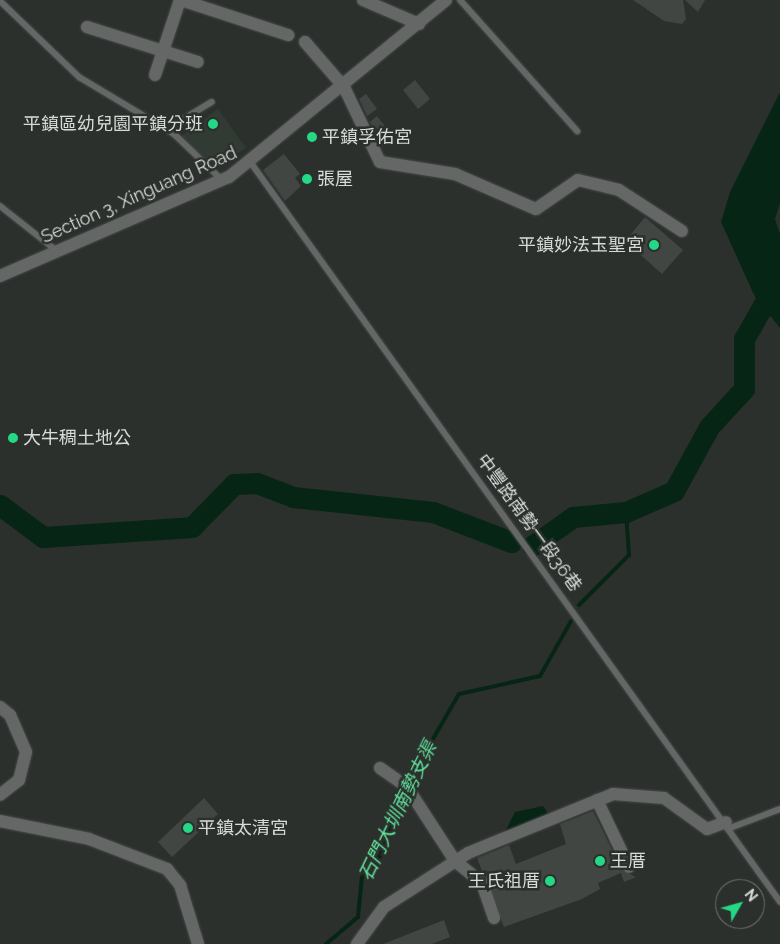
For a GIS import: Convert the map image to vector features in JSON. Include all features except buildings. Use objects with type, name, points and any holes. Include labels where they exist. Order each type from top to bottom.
[{"type":"street","points":[[155,75],[180,0],[288,35]]},
{"type":"street","points":[[363,0],[419,24]]},
{"type":"street","name":"Section 3, Xinguang Road","points":[[0,276],[222,180],[251,164],[446,0]]},
{"type":"street","points":[[87,27],[162,53],[198,62]]},
{"type":"street","points":[[305,42],[344,87],[380,162],[455,174],[536,210],[578,180],[619,190],[682,231]]},
{"type":"street","points":[[0,707],[10,715],[26,752],[19,780],[0,795]]},
{"type":"street","points":[[380,768],[403,783],[455,861],[482,883],[494,918]]},
{"type":"street","points":[[357,944],[384,907],[455,861],[613,794],[664,798],[702,828],[728,825]]},
{"type":"street","points":[[597,800],[629,867]]},
{"type":"street","points":[[0,821],[89,839],[110,850],[167,869],[180,885],[198,944]]},
{"type":"lane","points":[[460,0],[577,131]]},
{"type":"lane","points":[[0,1],[79,77],[174,134],[222,180]]},
{"type":"lane","points":[[174,134],[180,121],[212,102]]},
{"type":"lane","name":"中豐路南勢一段36巷","points":[[251,164],[728,825],[780,902]]},
{"type":"lane","points":[[0,206],[57,251]]},
{"type":"lane","points":[[728,825],[780,809]]},
{"type":"shaded area","points":[[780,92],[780,203],[775,219],[780,234],[780,328],[755,297],[721,222],[730,192]]},
{"type":"shaded area","name":"平鎮區幼兒園平鎮分班","points":[[218,109],[246,148],[216,166],[179,138]]},
{"type":"shaded area","points":[[543,806],[549,815],[505,832],[515,812]]},
{"type":"waterway","points":[[532,546],[573,517],[626,512],[674,491],[709,427],[744,389],[744,339],[768,297],[780,286]]},
{"type":"waterway","points":[[0,505],[43,537],[192,527],[234,484],[257,483],[293,497],[433,512],[511,542]]},
{"type":"waterway","name":"石門大圳南勢支渠","points":[[579,605],[629,555],[626,512]]},
{"type":"waterway","name":"石門大圳南勢支渠","points":[[326,944],[358,917],[362,876],[380,856],[415,770],[459,694],[540,676],[571,621]]},
{"type":"place","name":"平鎮區幼兒園平鎮分班","points":[[213,124]]},
{"type":"place","name":"平鎮孚佑宮","points":[[312,137]]},
{"type":"place","name":"張屋","points":[[307,179]]},
{"type":"place","name":"平鎮妙法玉聖宮","points":[[654,245]]},
{"type":"place","name":"大牛稠土地公","points":[[13,438]]},
{"type":"place","name":"平鎮太清宮","points":[[188,828]]},
{"type":"place","name":"王厝","points":[[600,861]]},
{"type":"place","name":"王氏祖厝","points":[[550,881]]}]
